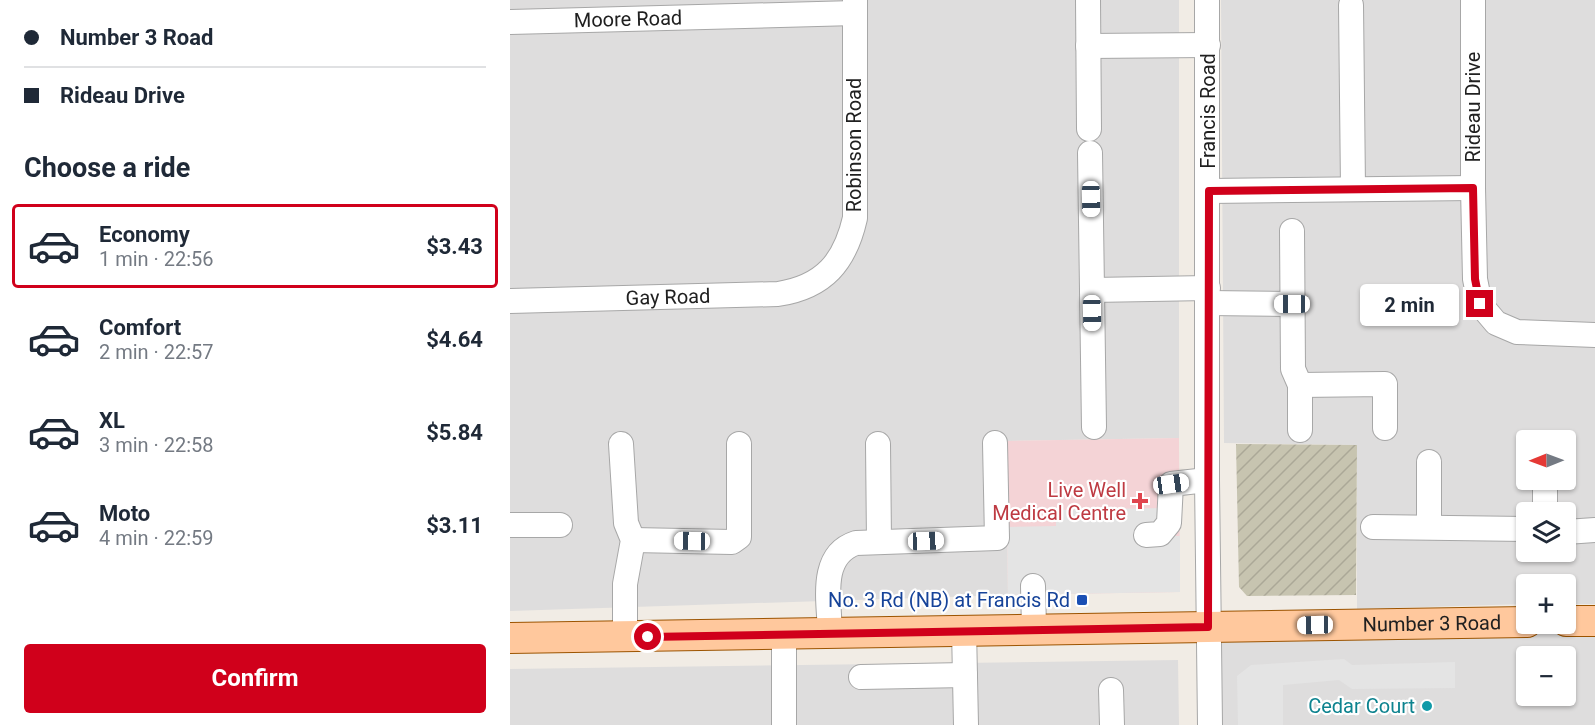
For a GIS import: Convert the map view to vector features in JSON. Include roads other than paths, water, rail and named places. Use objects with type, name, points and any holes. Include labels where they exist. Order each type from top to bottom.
[{"type":"main road","points":[[1576,621],[1595,621]]},
{"type":"main road","name":"Number 3 Road","points":[[510,638],[964,629],[1516,622]]},
{"type":"street","points":[[1088,0],[1089,129]]},
{"type":"street","name":"Francis Road","points":[[1208,0],[1207,480],[1210,725]]},
{"type":"street","name":"Rideau Drive","points":[[1473,0],[1473,188],[1475,279],[1478,296],[1486,314],[1503,328],[1517,332],[1595,335]]},
{"type":"street","points":[[1351,5],[1353,189]]},
{"type":"street","name":"Moore Road","points":[[510,21],[855,6]]},
{"type":"street","name":"Robinson Road","points":[[820,279],[842,254],[850,238],[855,218],[855,6]]},
{"type":"street","points":[[1088,46],[1208,45]]},
{"type":"street","points":[[1090,153],[1094,427]]},
{"type":"street","points":[[1209,191],[1473,188]]},
{"type":"street","points":[[1292,231],[1293,369],[1300,385],[1300,430]]},
{"type":"street","name":"Gay Road","points":[[510,301],[778,294],[808,287],[820,279]]},
{"type":"street","points":[[1092,290],[1208,296],[1292,304]]},
{"type":"street","points":[[1300,385],[1385,384],[1385,428]]},
{"type":"street","points":[[830,632],[829,576],[837,554],[844,547],[856,543],[997,538],[995,443]]},
{"type":"street","points":[[621,444],[626,523],[633,540],[625,584],[626,637]]},
{"type":"street","points":[[633,540],[732,542],[739,537],[739,444]]},
{"type":"street","points":[[878,444],[879,542]]},
{"type":"street","points":[[1429,462],[1430,527]]},
{"type":"street","points":[[1146,535],[1160,534],[1169,523],[1171,484],[1207,480]]},
{"type":"street","points":[[510,525],[560,525]]},
{"type":"street","points":[[1373,527],[1516,529]]},
{"type":"street","points":[[1576,531],[1595,530]]},
{"type":"street","points":[[1033,586],[1034,628]]},
{"type":"street","points":[[964,629],[966,725]]},
{"type":"street","points":[[784,633],[784,725]]},
{"type":"street","points":[[861,677],[965,675]]},
{"type":"street","points":[[1112,690],[1112,725]]},
{"type":"place","name":"Live Well Medical Centre","points":[[1140,501]]},
{"type":"place","name":"No. 3 Rd (NB) at Francis Rd","points":[[1082,600]]},
{"type":"place","name":"Cedar Court","points":[[1427,706]]}]
